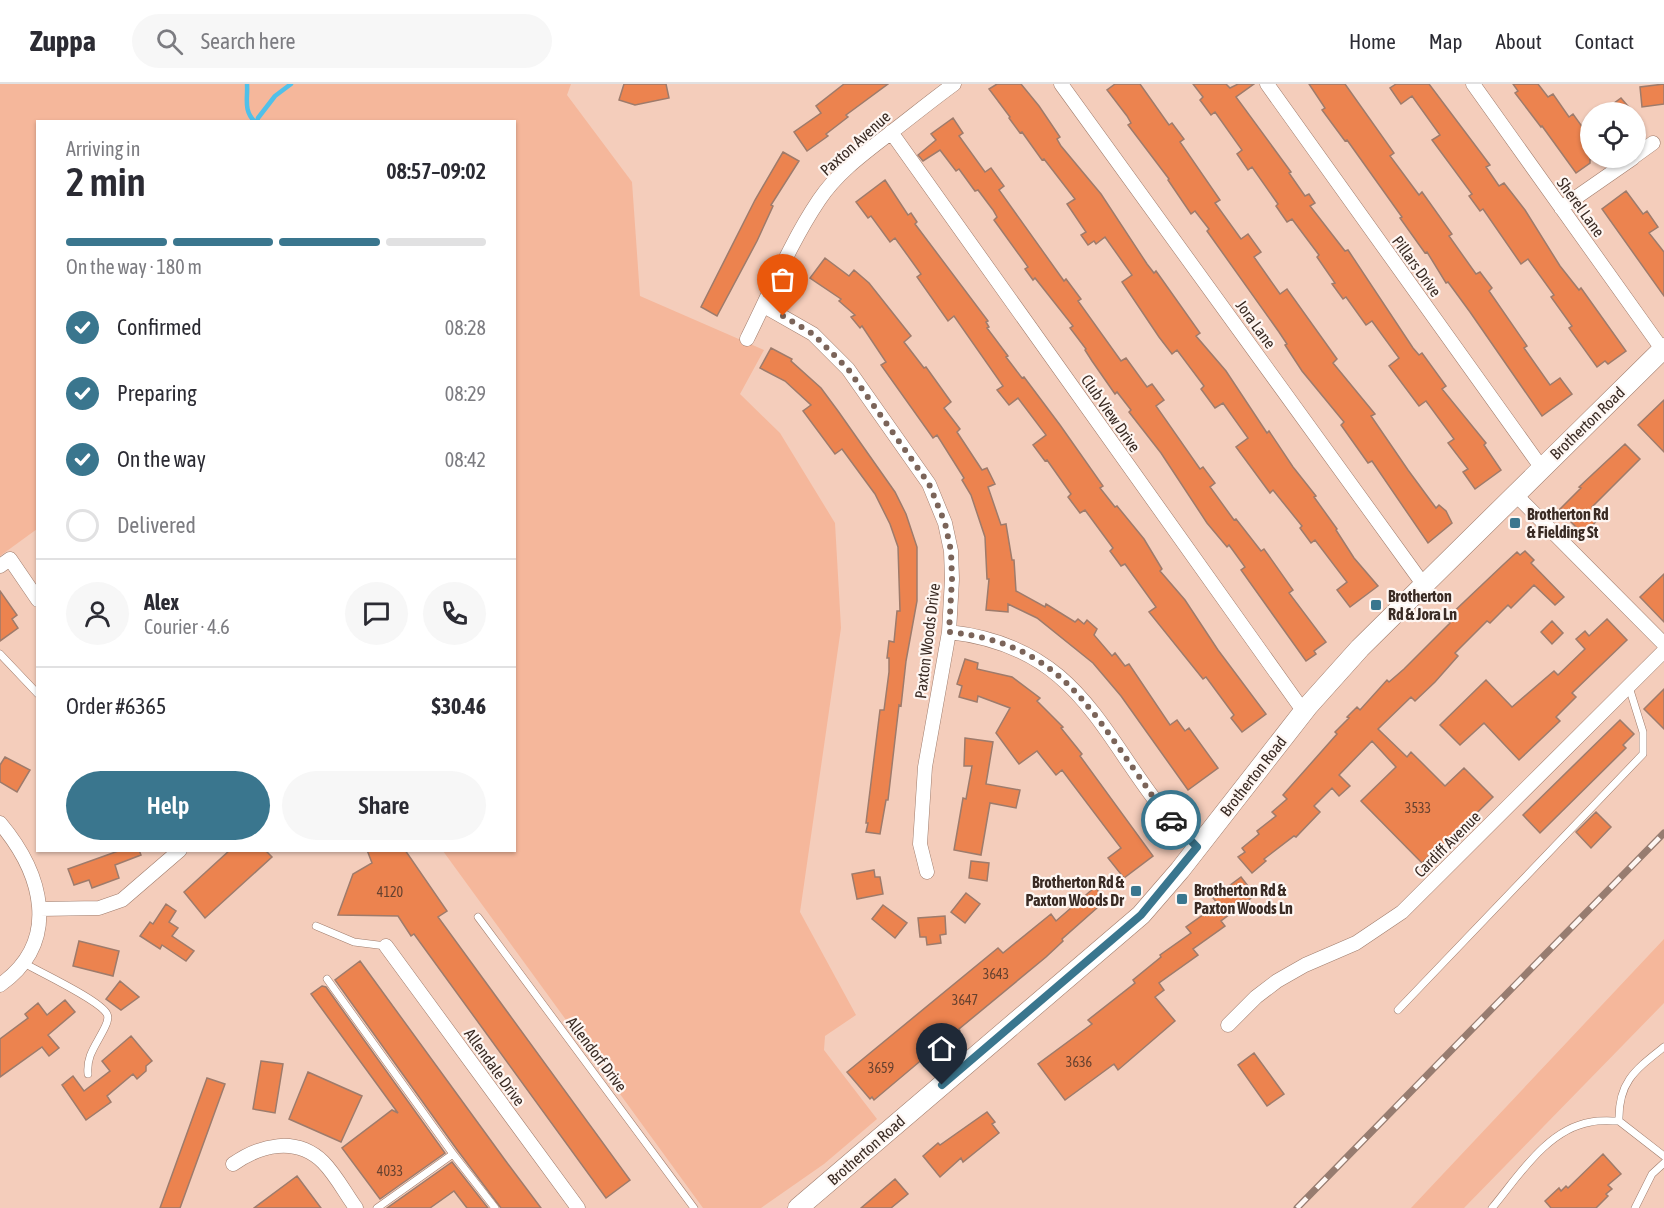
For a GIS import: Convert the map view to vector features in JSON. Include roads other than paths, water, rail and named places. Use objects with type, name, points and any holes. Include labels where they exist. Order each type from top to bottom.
[{"type":"street","name":"Paxton Avenue","points":[[747,339],[820,199],[837,177],[908,117],[954,84]]},
{"type":"street","name":"Jora Lane","points":[[1061,84],[1423,584]]},
{"type":"street","name":"Pillars Drive","points":[[1267,84],[1541,468]]},
{"type":"street","name":"Sherel Lane","points":[[1473,84],[1663,348]]},
{"type":"street","name":"Club View Drive","points":[[891,132],[1304,712]]},
{"type":"street","points":[[1646,148],[1653,143]]},
{"type":"street","points":[[1562,208],[1618,168]]},
{"type":"street","name":"Paxton Woods Drive","points":[[764,306],[795,322],[829,348],[848,369],[929,484],[945,523],[951,551],[952,579],[949,632],[925,767],[920,844],[927,872]]},
{"type":"street","name":"Brotherton Road","points":[[798,1208],[1141,915],[1304,712],[1360,648],[1663,348]]},
{"type":"street","points":[[1515,495],[1664,644]]},
{"type":"street","points":[[0,566],[10,559],[36,597]]},
{"type":"street","points":[[949,632],[996,640],[1022,650],[1067,681],[1085,701],[1167,815],[1197,847]]},
{"type":"street","name":"Cardiff Avenue","points":[[1228,1025],[1256,997],[1277,981],[1305,965],[1356,943],[1402,912],[1664,651]]},
{"type":"street","points":[[0,823],[22,853],[34,877],[40,909],[36,938],[24,963],[0,985]]},
{"type":"street","points":[[40,909],[99,908],[122,900],[178,852]]},
{"type":"street","name":"Allendale Drive","points":[[386,946],[578,1208]]},
{"type":"street","points":[[233,1164],[248,1153],[267,1146],[281,1145],[301,1150],[325,1164],[356,1208]]},
{"type":"lane","points":[[0,654],[36,692]]},
{"type":"lane","points":[[1398,1010],[1643,754],[1643,732],[1629,687]]},
{"type":"lane","name":"Allendorf Drive","points":[[478,916],[694,1208]]},
{"type":"lane","points":[[316,926],[354,942],[386,946]]},
{"type":"lane","points":[[24,963],[88,998],[108,1016],[107,1024],[93,1048],[87,1065],[88,1074]]},
{"type":"lane","points":[[327,979],[453,1154],[495,1208]]},
{"type":"lane","points":[[1619,1121],[1618,1100],[1628,1080],[1664,1047]]},
{"type":"lane","points":[[1492,1208],[1542,1149],[1561,1134],[1591,1122],[1619,1121],[1664,1156]]},
{"type":"lane","points":[[377,1208],[453,1154]]},
{"type":"lane","points":[[1635,1208],[1652,1174],[1664,1163]]},
{"type":"waterway","points":[[247,84],[247,109],[253,120]]},
{"type":"waterway","points":[[258,120],[275,96],[291,84]]},
{"type":"railway","points":[[1297,1208],[1664,833]]},
{"type":"place","name":"Brotherton Rd & Fielding St","points":[[1515,523]]},
{"type":"place","name":"Brotherton Rd & Jora Ln","points":[[1376,605]]},
{"type":"place","name":"Brotherton Rd & Paxton Woods Dr","points":[[1136,891]]},
{"type":"place","name":"Brotherton Rd & Paxton Woods Ln","points":[[1182,899]]}]
